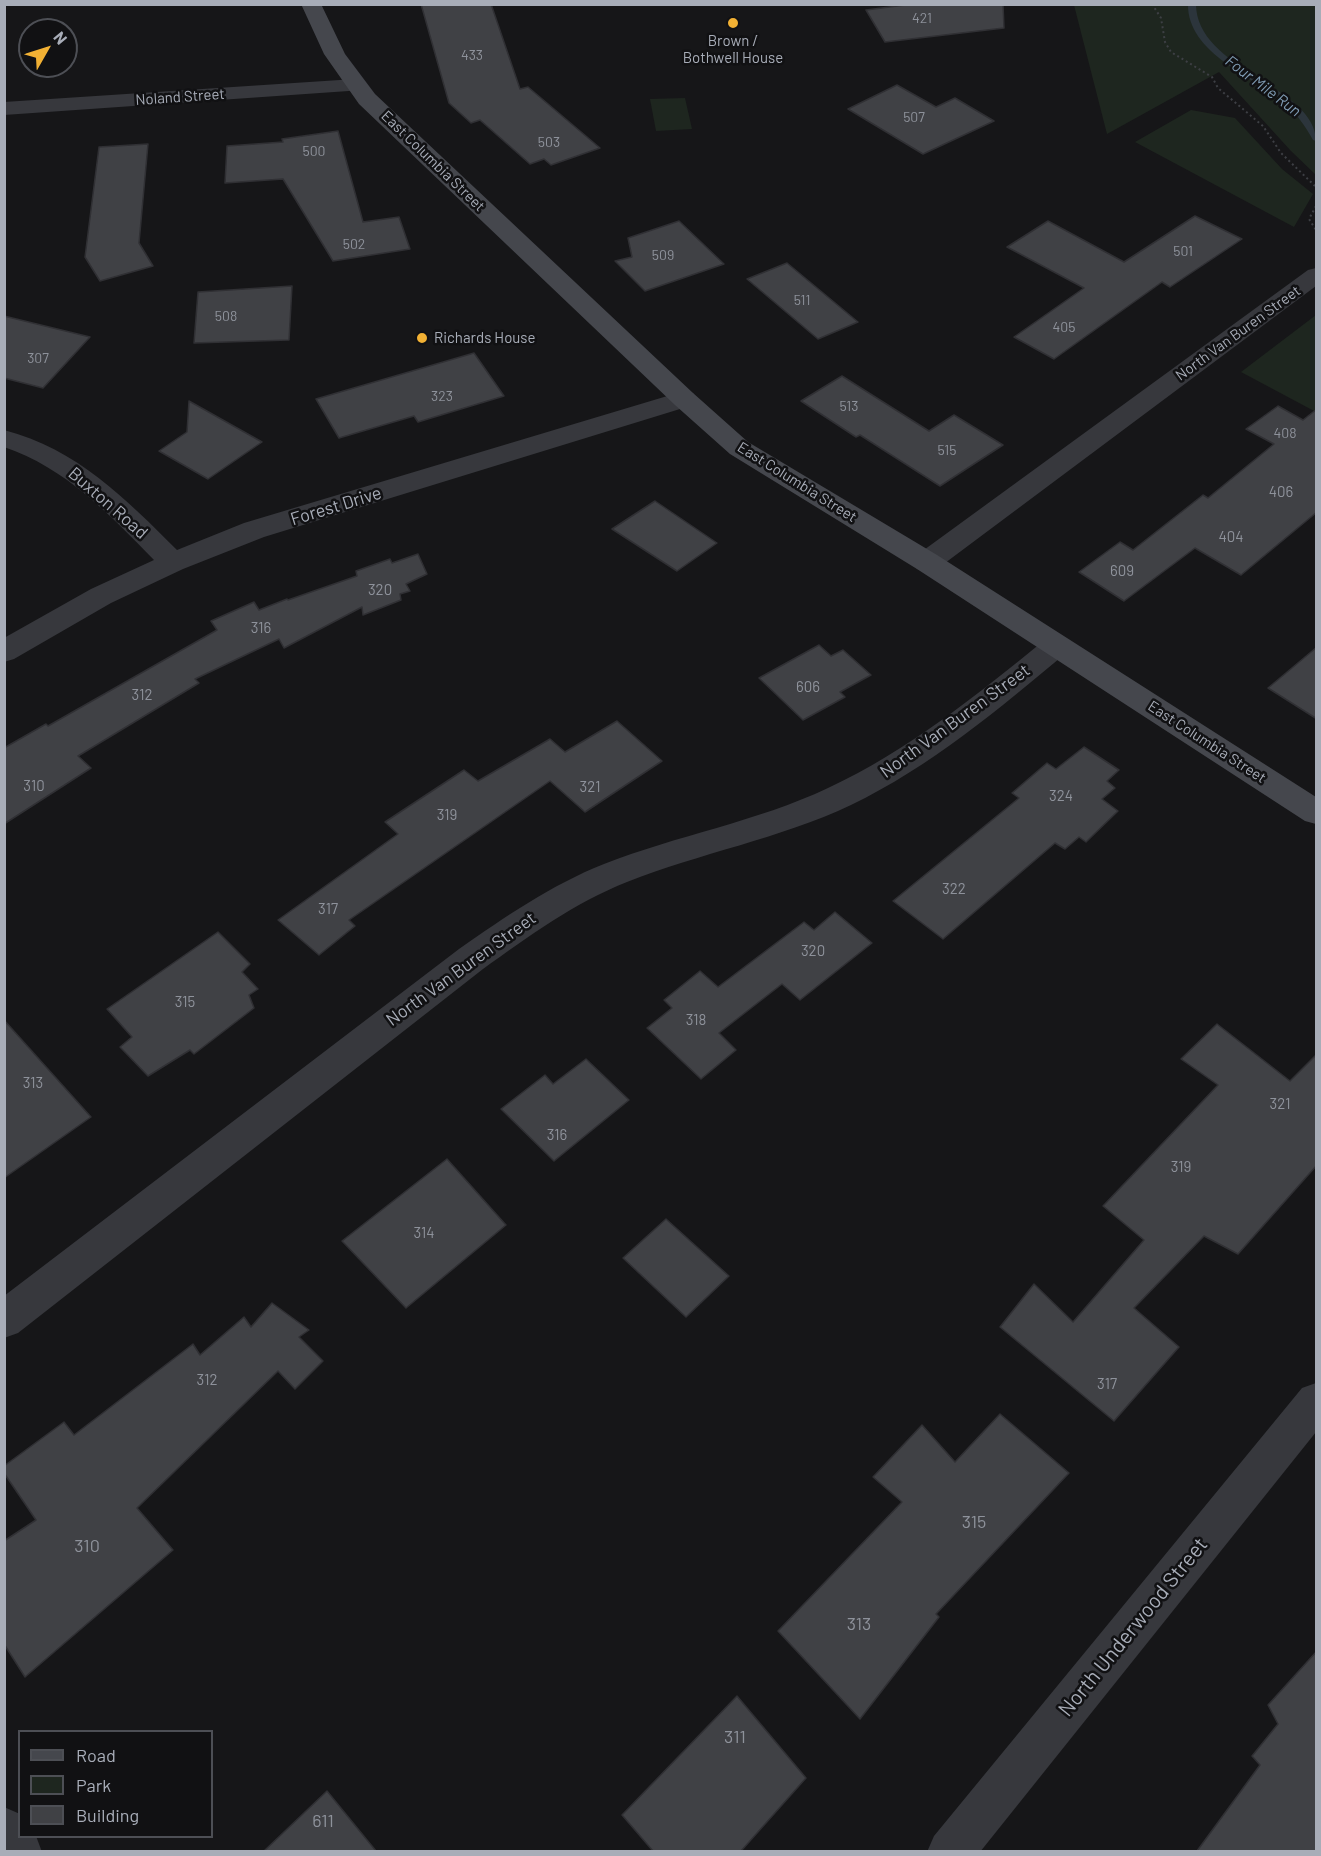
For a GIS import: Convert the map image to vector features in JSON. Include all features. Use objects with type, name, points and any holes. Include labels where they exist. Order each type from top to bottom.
[{"type":"street","name":"East Columbia Street","points":[[311,4],[328,44],[355,85],[684,399],[739,448],[927,562],[1317,812]]},
{"type":"street","name":"Noland Street","points":[[4,109],[355,85]]},
{"type":"street","name":"North Van Buren Street","points":[[927,562],[1317,275]]},
{"type":"street","name":"Forest Drive","points":[[4,652],[101,596],[173,561],[254,530],[684,399]]},
{"type":"street","name":"Buxton Road","points":[[4,438],[42,452],[77,473],[108,498],[173,561]]},
{"type":"street","name":"North Van Buren Street","points":[[4,1320],[462,966],[529,918],[591,884],[657,859],[805,812],[869,782],[924,748],[1056,646]]},
{"type":"street","name":"North Underwood Street","points":[[950,1851],[1317,1402]]},
{"type":"street","points":[[4,1830],[19,1851]]},
{"type":"path","points":[[1152,4],[1161,18],[1165,42],[1171,52],[1212,77],[1218,88],[1263,126],[1281,153],[1317,187]]},
{"type":"path","points":[[1317,206],[1309,219],[1317,230]]},
{"type":"green space","points":[[1074,5],[1316,5],[1316,175],[1219,72],[1107,134]]},
{"type":"green space","points":[[685,98],[692,129],[656,131],[650,99]]},
{"type":"green space","points":[[1191,110],[1235,118],[1282,169],[1313,194],[1294,227],[1135,142]]},
{"type":"green space","points":[[1316,315],[1316,412],[1241,372]]},
{"type":"building","points":[[421,4],[491,4],[520,89],[528,87],[600,148],[551,165],[544,159],[530,164],[480,120],[471,123],[449,103]]},
{"type":"building","points":[[913,4],[1003,4],[1004,28],[885,42],[866,10]]},
{"type":"building","points":[[897,85],[936,107],[955,98],[994,121],[923,154],[848,109]]},
{"type":"building","points":[[338,131],[363,222],[399,217],[410,249],[333,261],[283,179],[225,183],[227,146],[283,142],[282,139]]},
{"type":"building","points":[[148,144],[139,243],[153,266],[100,281],[85,257],[99,147]]},
{"type":"building","points":[[1195,216],[1242,239],[1170,287],[1162,282],[1054,359],[1014,337],[1084,288],[1007,247],[1048,221],[1124,262]]},
{"type":"building","points":[[679,221],[724,264],[645,291],[615,261],[632,257],[628,238]]},
{"type":"building","points":[[787,263],[858,322],[818,339],[747,279]]},
{"type":"building","points":[[292,286],[289,340],[194,343],[198,292]]},
{"type":"building","points":[[4,316],[90,337],[43,388],[4,378]]},
{"type":"building","points":[[474,353],[504,396],[418,422],[414,416],[339,438],[316,399]]},
{"type":"building","points":[[842,376],[929,431],[954,415],[1003,445],[940,486],[860,435],[856,437],[801,401]]},
{"type":"building","points":[[189,401],[262,442],[208,479],[159,451],[187,432]]},
{"type":"building","points":[[1278,406],[1303,420],[1317,409],[1317,512],[1241,575],[1195,548],[1124,601],[1079,572],[1120,542],[1133,550],[1203,495],[1208,498],[1274,444],[1246,429]]},
{"type":"building","points":[[655,501],[717,543],[677,571],[612,529]]},
{"type":"building","points":[[418,554],[427,574],[406,584],[410,591],[400,594],[401,600],[363,615],[362,607],[284,648],[279,639],[195,679],[199,683],[78,756],[91,768],[4,824],[4,748],[46,724],[48,726],[217,630],[211,621],[254,602],[259,610],[357,576],[356,571],[390,559],[392,563]]},
{"type":"building","points":[[819,645],[831,656],[843,650],[871,675],[840,692],[845,697],[803,720],[759,678]]},
{"type":"building","points":[[1317,647],[1317,719],[1268,688]]},
{"type":"building","points":[[617,721],[662,761],[585,812],[550,781],[349,920],[355,926],[319,955],[278,920],[398,834],[385,822],[464,770],[478,781],[550,739],[565,752]]},
{"type":"building","points":[[1084,747],[1119,770],[1107,781],[1115,788],[1102,799],[1118,811],[1086,842],[1079,837],[1065,849],[1055,843],[943,939],[893,901],[1019,798],[1012,793],[1047,763],[1056,769]]},
{"type":"building","points":[[835,912],[872,943],[800,1000],[782,984],[719,1033],[736,1050],[701,1079],[647,1028],[672,1008],[664,1000],[700,971],[718,987],[804,922],[814,930]]},
{"type":"building","points":[[218,932],[250,964],[242,972],[258,989],[249,995],[254,1008],[194,1054],[190,1050],[148,1076],[120,1047],[132,1037],[107,1009]]},
{"type":"building","points":[[4,1020],[91,1117],[4,1178]]},
{"type":"building","points":[[1217,1024],[1290,1081],[1317,1054],[1317,1165],[1238,1254],[1204,1236],[1134,1308],[1179,1347],[1114,1421],[1000,1327],[1034,1284],[1073,1322],[1144,1240],[1103,1206],[1218,1085],[1181,1059]]},
{"type":"building","points":[[586,1059],[629,1100],[554,1161],[501,1109],[545,1075],[553,1084]]},
{"type":"building","points":[[447,1159],[506,1225],[406,1308],[342,1241]]},
{"type":"building","points":[[666,1219],[729,1276],[686,1317],[623,1258]]},
{"type":"building","points":[[272,1303],[309,1330],[299,1337],[323,1361],[295,1389],[278,1371],[137,1508],[173,1550],[25,1677],[4,1644],[4,1541],[36,1520],[4,1473],[4,1466],[64,1422],[74,1435],[193,1344],[200,1355],[244,1317],[251,1327]]},
{"type":"building","points":[[1000,1414],[1069,1473],[936,1614],[939,1617],[860,1719],[778,1631],[902,1502],[873,1477],[922,1425],[955,1462]]},
{"type":"building","points":[[1317,1651],[1317,1851],[1197,1851],[1260,1765],[1252,1756],[1278,1724],[1268,1705]]},
{"type":"building","points":[[737,1696],[806,1778],[741,1851],[653,1851],[622,1815]]},
{"type":"building","points":[[327,1791],[376,1851],[264,1851]]},
{"type":"waterway","name":"Four Mile Run","points":[[1192,4],[1194,19],[1218,53],[1237,69],[1290,103],[1307,122],[1316,138]]},
{"type":"place","name":"Brown / Bothwell House","points":[[733,23]]},
{"type":"place","name":"Richards House","points":[[422,338]]}]
